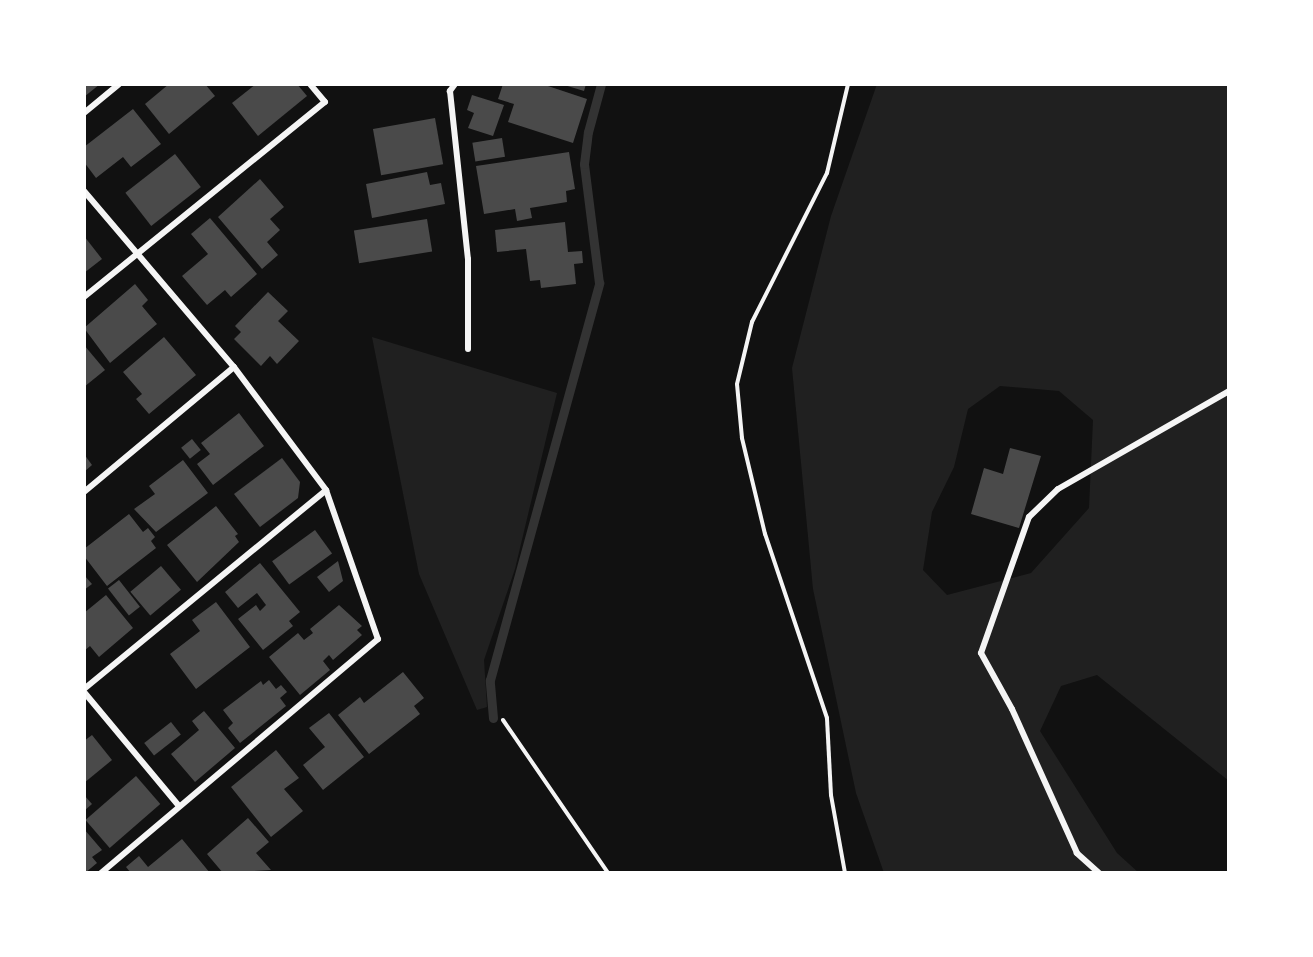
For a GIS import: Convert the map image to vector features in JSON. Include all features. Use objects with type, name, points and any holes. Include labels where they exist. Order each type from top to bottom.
[{"type":"street","points":[[84,113],[119,84]]},
{"type":"street","points":[[84,297],[135,253],[325,102],[310,84]]},
{"type":"street","points":[[455,84],[450,91],[468,260],[468,349]]},
{"type":"street","points":[[84,191],[234,367],[326,490],[378,639],[101,873]]},
{"type":"street","points":[[84,492],[234,367]]},
{"type":"street","points":[[1100,873],[1077,853],[1012,709],[981,653],[1029,517],[1058,489],[1229,391]]},
{"type":"street","points":[[179,806],[84,691],[326,490]]},
{"type":"path","points":[[845,873],[831,795],[827,718],[765,534],[742,438],[737,384],[752,322],[827,173],[848,84]]},
{"type":"path","points":[[503,720],[608,873]]},
{"type":"shaded area","points":[[877,84],[1229,84],[1229,781],[1097,675],[1061,686],[1040,731],[1117,853],[1139,873],[884,873],[856,793],[813,589],[792,368],[831,216]],"holes":[[[1000,386],[1059,391],[1093,420],[1089,508],[1031,573],[947,595],[923,570],[932,512],[954,467],[968,409]]]},
{"type":"shaded area","points":[[372,337],[557,393],[515,569],[484,660],[487,707],[477,710],[419,574]]},
{"type":"building","points":[[84,84],[100,84],[84,97]]},
{"type":"building","points":[[169,84],[205,84],[215,96],[169,134],[145,104]]},
{"type":"building","points":[[256,84],[297,84],[307,96],[258,136],[232,103]]},
{"type":"building","points":[[503,84],[542,84],[587,99],[573,143],[508,122],[514,104],[498,99]]},
{"type":"building","points":[[561,84],[586,84],[584,91]]},
{"type":"building","points":[[472,95],[504,105],[493,136],[468,128],[474,113],[467,110]]},
{"type":"building","points":[[133,109],[161,144],[131,167],[123,157],[96,178],[84,162],[84,147]]},
{"type":"building","points":[[435,118],[443,164],[381,175],[373,129]]},
{"type":"building","points":[[502,138],[505,157],[475,161],[472,143]]},
{"type":"building","points":[[569,152],[575,189],[566,191],[567,202],[530,208],[532,218],[517,221],[515,209],[484,214],[476,166]]},
{"type":"building","points":[[175,154],[201,187],[151,226],[125,193]]},
{"type":"building","points":[[427,172],[430,185],[441,183],[445,204],[372,218],[366,184]]},
{"type":"building","points":[[260,179],[284,207],[270,219],[280,230],[267,242],[278,255],[262,269],[218,217]]},
{"type":"building","points":[[210,218],[257,274],[231,297],[225,290],[207,305],[182,276],[208,254],[191,234]]},
{"type":"building","points":[[427,219],[432,252],[359,263],[354,231]]},
{"type":"building","points":[[565,222],[568,252],[582,251],[583,263],[574,264],[576,284],[541,288],[540,280],[530,281],[526,249],[497,252],[495,230]]},
{"type":"building","points":[[84,236],[102,259],[84,273]]},
{"type":"building","points":[[135,284],[148,300],[142,306],[157,324],[110,363],[84,328]]},
{"type":"building","points":[[268,292],[288,311],[278,321],[299,341],[277,364],[270,356],[261,366],[234,339],[241,332],[235,326]]},
{"type":"building","points":[[164,337],[196,375],[149,414],[136,399],[142,394],[123,372]]},
{"type":"building","points":[[84,345],[105,370],[84,387]]},
{"type":"building","points":[[239,413],[264,446],[213,485],[197,464],[210,454],[201,443]]},
{"type":"building","points":[[192,439],[201,450],[190,459],[181,448]]},
{"type":"building","points":[[1010,448],[1041,456],[1019,528],[971,514],[984,468],[1003,474]]},
{"type":"building","points":[[84,454],[92,465],[84,472]]},
{"type":"building","points":[[282,458],[300,482],[298,498],[260,527],[234,494]]},
{"type":"building","points":[[183,460],[208,493],[156,532],[134,509],[155,494],[149,486]]},
{"type":"building","points":[[216,506],[238,534],[235,536],[239,542],[197,582],[167,545]]},
{"type":"building","points":[[129,514],[143,532],[148,528],[155,537],[151,541],[156,548],[107,586],[84,556],[84,549]]},
{"type":"building","points":[[315,530],[332,553],[289,585],[272,561]]},
{"type":"building","points":[[338,561],[343,581],[329,592],[317,577]]},
{"type":"building","points":[[260,563],[300,612],[289,621],[293,626],[263,650],[238,619],[256,605],[260,611],[266,605],[257,593],[238,608],[225,592]]},
{"type":"building","points":[[161,566],[181,590],[150,615],[130,592]]},
{"type":"building","points":[[84,575],[92,584],[84,590]]},
{"type":"building","points":[[119,580],[140,607],[129,615],[108,589]]},
{"type":"building","points":[[106,595],[133,628],[99,657],[90,646],[84,651],[84,613]]},
{"type":"building","points":[[216,602],[250,647],[196,689],[170,654],[200,631],[192,620]]},
{"type":"building","points":[[339,605],[362,626],[357,630],[362,635],[333,660],[329,655],[323,661],[330,670],[300,695],[269,657],[298,633],[304,640],[313,633],[310,629]]},
{"type":"building","points":[[403,672],[424,698],[414,706],[420,714],[369,754],[338,715],[360,697],[364,703]]},
{"type":"building","points":[[269,680],[276,689],[281,685],[287,692],[280,698],[286,706],[240,743],[228,728],[233,723],[223,710],[261,681],[263,685]]},
{"type":"building","points":[[204,711],[235,748],[195,782],[171,754],[199,730],[192,721]]},
{"type":"building","points":[[329,713],[364,757],[323,790],[303,765],[325,747],[309,728]]},
{"type":"building","points":[[171,722],[181,735],[154,756],[144,743]]},
{"type":"building","points":[[92,735],[112,760],[84,783],[84,741]]},
{"type":"building","points":[[276,750],[299,778],[284,789],[303,811],[271,837],[231,787]]},
{"type":"building","points":[[136,776],[160,804],[110,848],[85,820]]},
{"type":"building","points":[[84,795],[92,804],[84,811]]},
{"type":"building","points":[[248,818],[269,842],[256,853],[271,870],[223,873],[207,854]]},
{"type":"building","points":[[84,829],[102,850],[92,857],[97,863],[85,873]]},
{"type":"building","points":[[182,839],[210,873],[131,873],[126,867],[139,856],[148,867]]},
{"type":"waterway","points":[[493,718],[490,680],[599,283],[584,164],[588,132],[601,84]]}]
